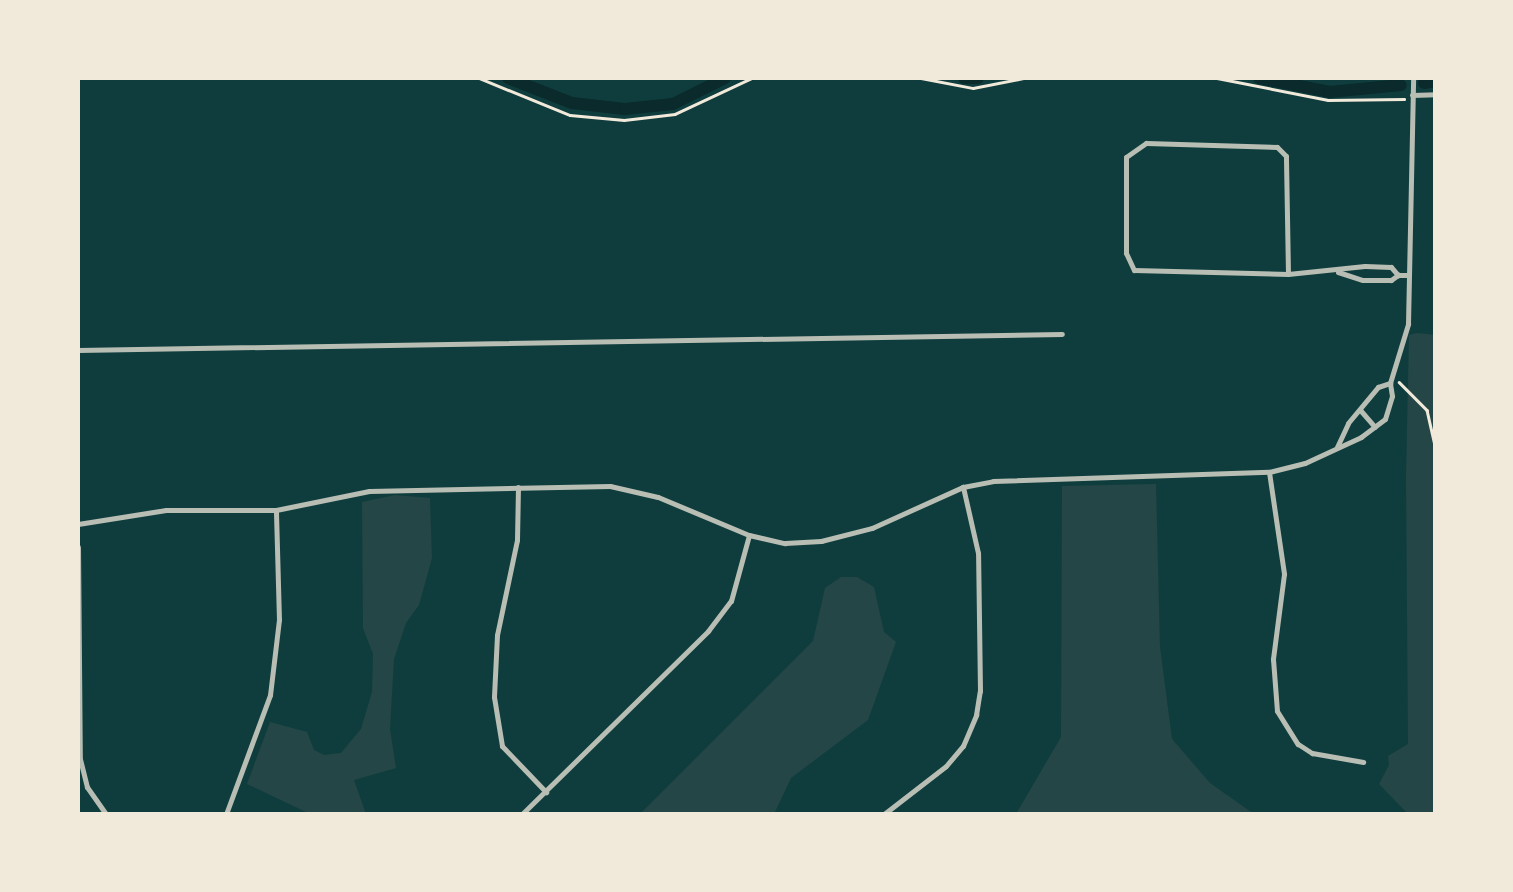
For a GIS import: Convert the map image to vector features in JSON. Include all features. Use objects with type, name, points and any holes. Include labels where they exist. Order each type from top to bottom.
[{"type":"street","points":[[78,524],[166,510],[276,510],[394,490],[610,486],[642,491],[749,535],[785,543],[844,537],[963,487],[994,481],[1269,472],[1305,464],[1386,419],[1408,324],[1413,78]]},
{"type":"street","points":[[1412,95],[1436,94]]},
{"type":"street","points":[[1288,274],[1286,156],[1277,147],[1146,143],[1126,157],[1126,253],[1134,270],[1288,274],[1338,272],[1362,266],[1391,267],[1398,274],[1409,275]]},
{"type":"street","points":[[1362,266],[1362,280]]},
{"type":"street","points":[[1338,272],[1362,280],[1392,280],[1398,274]]},
{"type":"street","points":[[78,350],[1062,334]]},
{"type":"street","points":[[1337,447],[1378,387],[1392,380]]},
{"type":"street","points":[[1360,410],[1374,427]]},
{"type":"street","points":[[1269,472],[1284,574],[1274,659],[1277,712],[1298,744],[1312,753],[1362,762]]},
{"type":"street","points":[[518,487],[517,540],[497,635],[494,697],[502,746],[546,792]]},
{"type":"street","points":[[884,814],[946,766],[963,746],[976,714],[980,691],[978,553],[963,487]]},
{"type":"street","points":[[226,814],[270,695],[280,620],[276,510]]},
{"type":"street","points":[[522,814],[708,631],[730,601],[749,535]]},
{"type":"street","points":[[78,547],[80,759],[87,787],[106,814]]},
{"type":"path","points":[[479,78],[570,116],[624,120],[674,114],[752,78]]},
{"type":"path","points":[[921,78],[972,88],[1024,78]]},
{"type":"path","points":[[1217,78],[1328,100],[1412,95]]},
{"type":"path","points":[[1392,380],[1427,410],[1436,450]]},
{"type":"shaded area","points":[[1409,335],[1436,335],[1435,814],[1408,814],[1379,784],[1389,765],[1388,756],[1408,744]]},
{"type":"shaded area","points":[[1156,484],[1160,647],[1172,739],[1210,783],[1254,814],[1016,814],[1061,737],[1062,486]]},
{"type":"shaded area","points":[[395,495],[430,498],[432,558],[419,605],[406,623],[394,659],[390,729],[396,768],[354,780],[366,814],[310,814],[247,784],[270,722],[307,732],[314,750],[324,755],[341,753],[361,729],[372,692],[373,654],[363,628],[362,502]]},
{"type":"shaded area","points":[[841,577],[857,577],[874,587],[884,632],[896,642],[868,720],[791,778],[774,814],[640,814],[813,641],[825,588]]},
{"type":"waterway","points":[[508,78],[572,103],[625,109],[673,104],[725,78]]},
{"type":"waterway","points":[[964,78],[978,78]]},
{"type":"waterway","points":[[1259,78],[1330,92],[1401,85]]},
{"type":"waterway","points":[[1424,83],[1436,81]]}]
